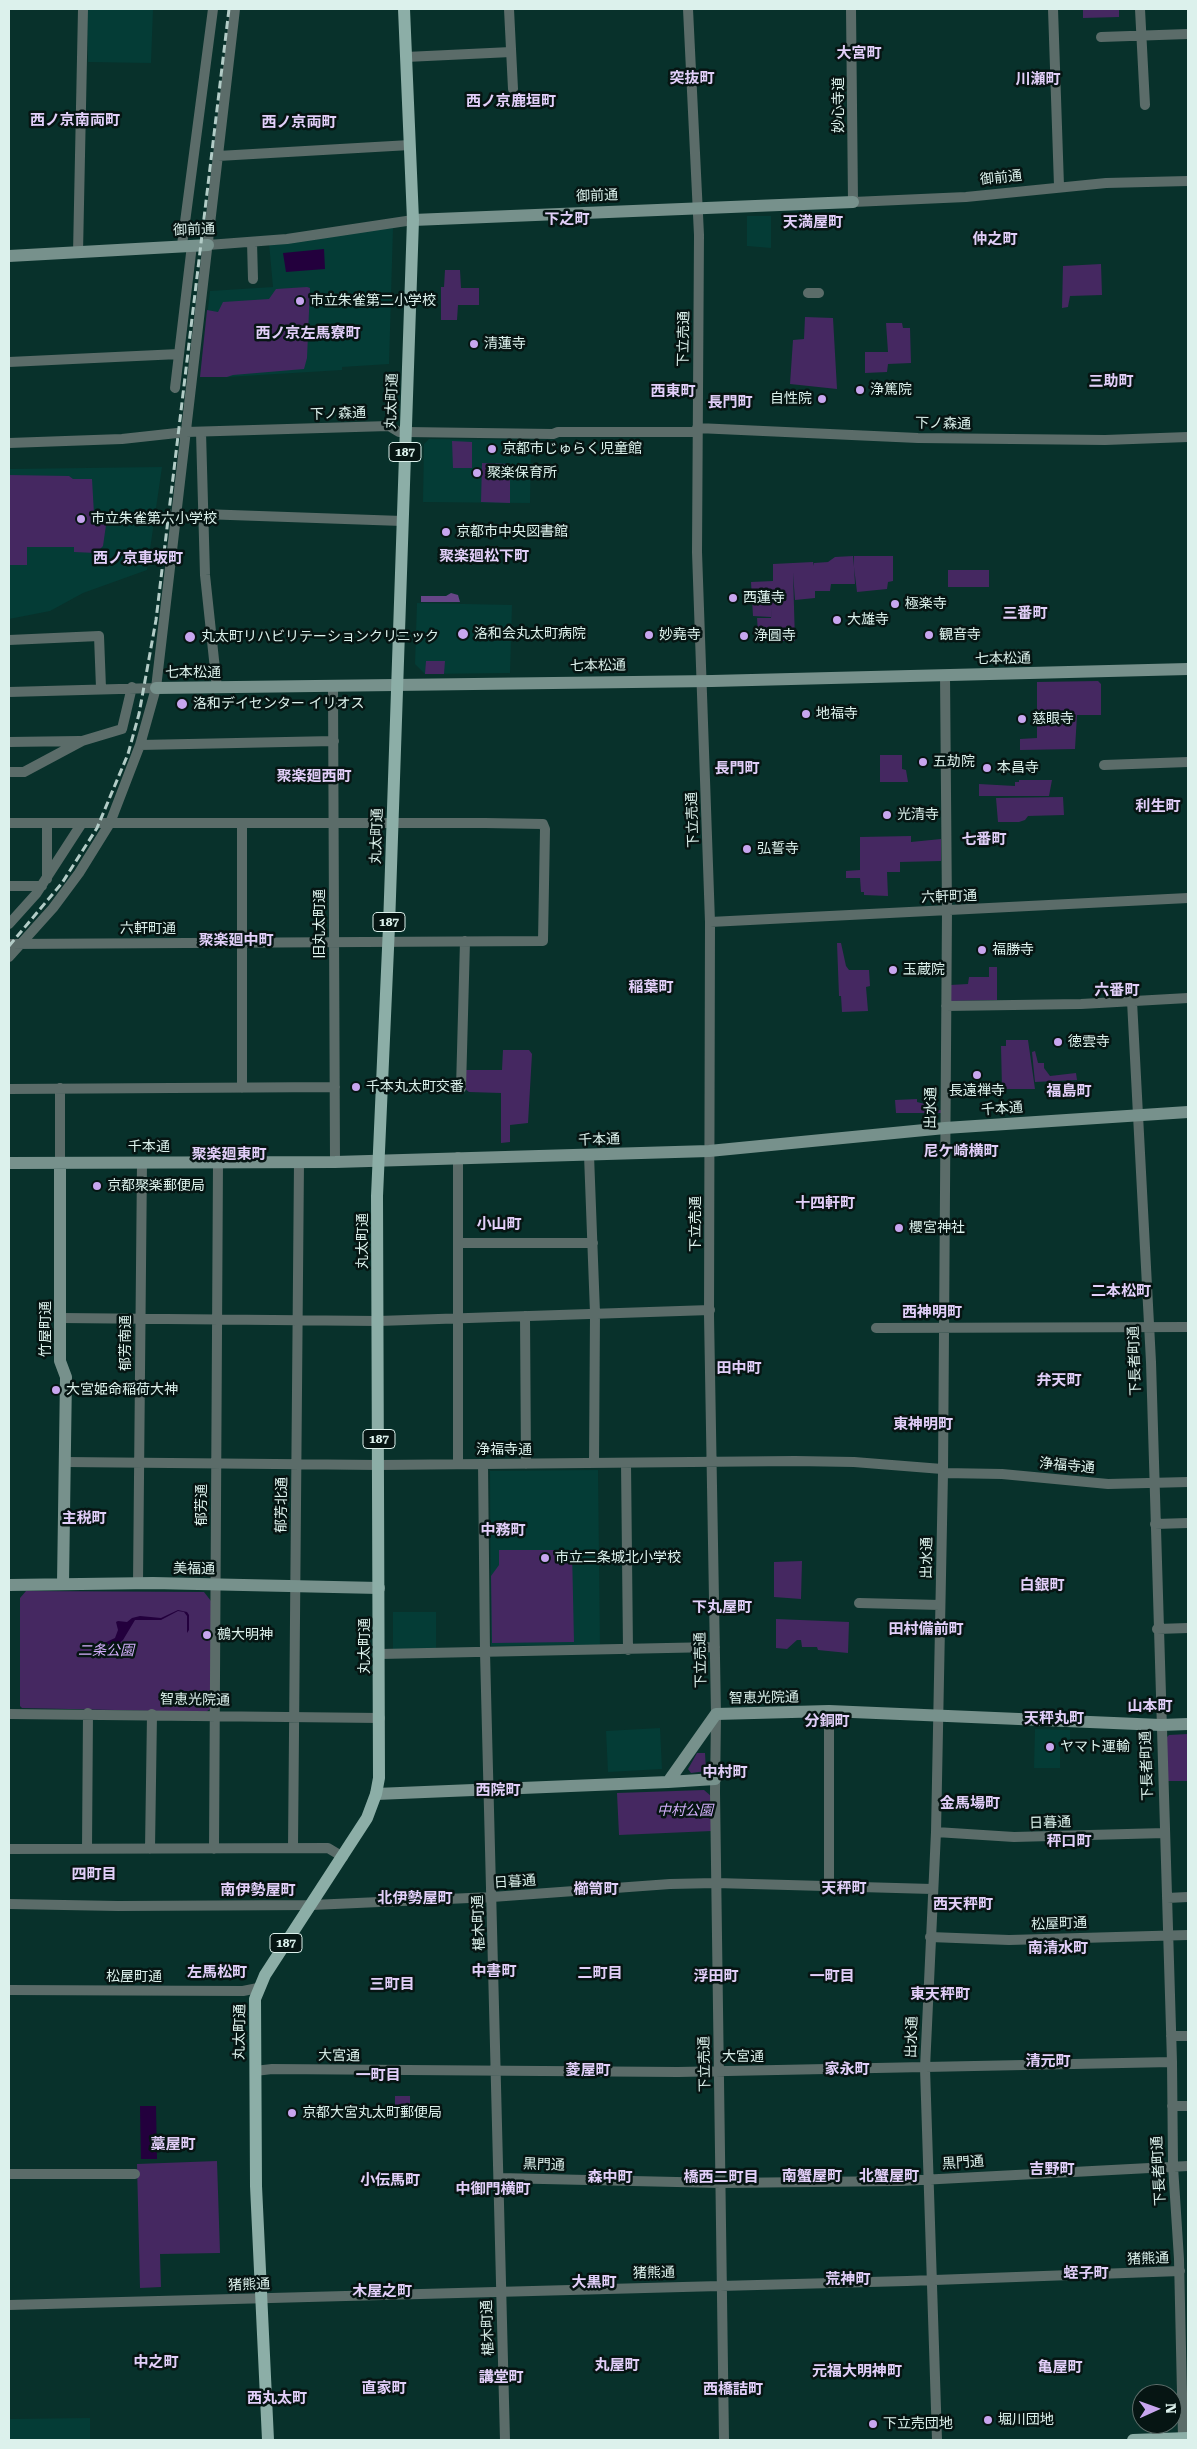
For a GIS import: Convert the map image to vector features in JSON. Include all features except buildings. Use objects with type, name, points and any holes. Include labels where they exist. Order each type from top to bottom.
[{"type":"main road","name":"丸太町通","points":[[268,2440],[255,2070],[255,2000],[258,1988],[367,1818],[376,1794],[379,1778],[379,1160],[397,684],[402,521],[402,432],[412,220],[404,9]]},
{"type":"main road","points":[[1133,2440],[1185,2439]]},
{"type":"street","points":[[78,253],[83,9]]},
{"type":"street","points":[[174,388],[179,354],[187,245],[213,9]]},
{"type":"street","points":[[9,957],[23,944],[79,873],[110,823],[140,745],[156,688],[235,9]]},
{"type":"street","points":[[509,9],[513,89]]},
{"type":"street","name":"下立売通","points":[[688,9],[694,165],[698,209],[697,430],[700,680],[710,922],[711,1462],[716,1714],[714,1779],[724,2440]]},
{"type":"street","name":"妙心寺道","points":[[851,9],[854,202]]},
{"type":"street","points":[[1054,9],[1059,186]]},
{"type":"street","points":[[1140,9],[1145,105]]},
{"type":"street","points":[[1101,37],[1188,34]]},
{"type":"street","points":[[406,57],[511,52]]},
{"type":"street","points":[[218,156],[410,145]]},
{"type":"street","name":"御前通","points":[[9,256],[287,239],[412,220],[966,197],[1112,182],[1188,181]]},
{"type":"street","points":[[252,242],[254,279]]},
{"type":"street","points":[[9,362],[179,354]]},
{"type":"street","name":"下ノ森通","points":[[9,442],[122,439],[186,432],[389,426],[402,432],[543,434],[558,432],[697,430],[918,438],[1111,440],[1188,437]]},
{"type":"street","points":[[201,432],[205,575],[217,688]]},
{"type":"street","points":[[202,514],[402,521]]},
{"type":"street","points":[[9,640],[99,636],[101,688]]},
{"type":"street","name":"七本松通","points":[[9,692],[132,687],[217,688],[700,680],[1188,668]]},
{"type":"street","name":"出水通","points":[[937,2440],[925,2068],[936,1832],[942,1471],[947,910],[945,675]]},
{"type":"street","name":"旧丸太町通","points":[[333,686],[335,1162]]},
{"type":"street","points":[[9,772],[24,772],[82,741],[122,729],[132,687]]},
{"type":"street","points":[[9,742],[82,741]]},
{"type":"street","points":[[140,745],[334,741]]},
{"type":"street","points":[[1104,765],[1188,762]]},
{"type":"street","points":[[9,823],[392,824]]},
{"type":"street","points":[[44,882],[47,823]]},
{"type":"street","points":[[9,924],[44,882],[82,823]]},
{"type":"street","points":[[242,824],[242,1088]]},
{"type":"street","name":"六軒町通","points":[[9,944],[388,940],[543,941],[545,829],[543,824],[392,824]]},
{"type":"street","points":[[9,886],[44,882]]},
{"type":"street","name":"六軒町通","points":[[710,922],[1188,898]]},
{"type":"street","points":[[383,1086],[461,1088],[465,941]]},
{"type":"street","points":[[946,1006],[1188,998]]},
{"type":"street","name":"下長者町通","points":[[1132,1001],[1149,1328],[1172,2062],[1173,2166],[1180,2271],[1185,2439]]},
{"type":"street","points":[[9,1089],[335,1087]]},
{"type":"street","points":[[60,1088],[60,1163]]},
{"type":"street","name":"千本通","points":[[9,1163],[335,1162],[709,1151],[945,1128],[1188,1112]]},
{"type":"street","points":[[589,1155],[595,1313],[594,1463]]},
{"type":"street","points":[[458,1157],[458,1464]]},
{"type":"street","name":"郁芳南通","points":[[138,1583],[142,1162]]},
{"type":"street","name":"郁芳通","points":[[214,1848],[218,1162]]},
{"type":"street","name":"郁芳北通","points":[[292,1848],[299,1162]]},
{"type":"street","name":"竹屋町通","points":[[60,1163],[60,1361],[66,1377],[63,1583]]},
{"type":"street","points":[[458,1243],[593,1243]]},
{"type":"street","points":[[61,1318],[378,1321],[710,1310]]},
{"type":"street","points":[[525,1316],[526,1464]]},
{"type":"street","points":[[876,1328],[1188,1327]]},
{"type":"street","name":"浄福寺通","points":[[66,1462],[379,1465],[854,1462],[1108,1484],[1188,1482]]},
{"type":"street","points":[[626,1463],[628,1650]]},
{"type":"street","name":"椹木町通","points":[[483,1464],[485,1652],[498,2071],[500,2291],[506,2440]]},
{"type":"street","points":[[1155,1524],[1188,1523]]},
{"type":"street","name":"美福通","points":[[9,1585],[138,1583],[380,1588]]},
{"type":"street","points":[[858,1603],[940,1605]]},
{"type":"street","points":[[1157,1629],[1188,1628]]},
{"type":"street","points":[[380,1654],[715,1647]]},
{"type":"street","points":[[829,1711],[829,1885]]},
{"type":"street","name":"智恵光院通","points":[[668,1782],[716,1714],[829,1711],[1161,1725],[1188,1724]]},
{"type":"street","name":"智恵光院通","points":[[9,1714],[152,1714],[380,1718]]},
{"type":"street","points":[[87,1849],[88,1714]]},
{"type":"street","points":[[150,1849],[152,1714]]},
{"type":"street","points":[[376,1794],[714,1779]]},
{"type":"street","name":"日暮通","points":[[936,1832],[1014,1837],[1165,1833]]},
{"type":"street","points":[[9,1849],[328,1848],[343,1857]]},
{"type":"street","name":"日暮通","points":[[9,1904],[118,1906],[312,1904],[492,1897],[670,1884],[716,1883],[829,1885],[932,1890]]},
{"type":"street","points":[[1167,1898],[1188,1897]]},
{"type":"street","name":"松屋町通","points":[[930,1937],[1009,1940],[1188,1935]]},
{"type":"street","name":"松屋町通","points":[[9,1990],[243,1991],[258,1988]]},
{"type":"street","points":[[1171,2036],[1188,2036]]},
{"type":"street","name":"大宮通","points":[[255,2070],[272,2068],[719,2071],[1172,2062]]},
{"type":"street","points":[[1172,2106],[1188,2106]]},
{"type":"street","name":"黒門通","points":[[499,2178],[721,2183],[928,2179],[1188,2166]]},
{"type":"street","points":[[9,2174],[135,2174]]},
{"type":"street","name":"猪熊通","points":[[9,2305],[932,2281],[1180,2271]]},
{"type":"shaded area","points":[[87,9],[153,9],[151,63],[88,62]]},
{"type":"shaded area","points":[[747,216],[771,216],[771,248],[747,246]]},
{"type":"shaded area","name":"市立朱雀第二小学校","points":[[393,228],[389,364],[342,367],[342,370],[200,377],[210,291],[273,287],[269,243]]},
{"type":"shaded area","points":[[324,249],[325,269],[286,272],[283,253]]},
{"type":"shaded area","name":"聚楽保育所","points":[[429,439],[531,440],[530,503],[423,502],[424,444]]},
{"type":"shaded area","name":"市立朱雀第六小学校","points":[[162,467],[147,570],[83,593],[50,611],[9,619],[9,469]]},
{"type":"shaded area","points":[[451,593],[458,595],[460,602],[421,602],[421,596],[446,596]]},
{"type":"shaded area","name":"洛和会丸太町病院","points":[[417,603],[512,605],[510,673],[425,674],[415,664]]},
{"type":"shaded area","name":"市立二条城北小学校","points":[[598,1470],[600,1645],[491,1646],[490,1471]]},
{"type":"shaded area","points":[[178,1610],[187,1612],[189,1615],[189,1630],[187,1633],[187,1616],[184,1612],[178,1611],[161,1620],[135,1620],[123,1640],[118,1644],[100,1645],[115,1638],[118,1630],[116,1622],[118,1621],[127,1622],[132,1618],[140,1616],[161,1618]]},
{"type":"shaded area","points":[[393,1612],[436,1612],[436,1649],[393,1649]]},
{"type":"shaded area","points":[[660,1728],[662,1769],[608,1772],[606,1731]]},
{"type":"shaded area","points":[[1035,1729],[1070,1730],[1070,1749],[1060,1749],[1060,1768],[1034,1768]]},
{"type":"shaded area","points":[[140,2106],[156,2106],[157,2159],[141,2159]]},
{"type":"shaded area","points":[[90,2418],[90,2440],[9,2440],[9,2419]]},
{"type":"green space","points":[[1083,9],[1119,9],[1119,17],[1083,18]]},
{"type":"green space","points":[[1101,264],[1102,295],[1070,296],[1068,307],[1062,308],[1063,266]]},
{"type":"green space","points":[[445,270],[460,270],[461,288],[479,288],[479,305],[458,305],[457,320],[441,320],[441,287],[444,287]]},
{"type":"green space","points":[[310,288],[307,358],[304,369],[227,377],[200,377],[207,310],[218,312],[223,302],[269,299],[276,289]]},
{"type":"green space","points":[[805,317],[833,318],[837,389],[790,384],[793,340],[804,339]]},
{"type":"green space","points":[[886,323],[902,323],[903,328],[910,328],[911,363],[888,364],[887,372],[865,373],[865,352],[888,352]]},
{"type":"green space","points":[[452,441],[472,442],[472,468],[453,468]]},
{"type":"green space","points":[[482,463],[510,464],[510,503],[481,502]]},
{"type":"green space","points":[[9,475],[69,476],[73,479],[92,479],[94,514],[98,515],[97,523],[106,525],[103,546],[96,553],[74,552],[74,547],[27,547],[27,565],[9,565]]},
{"type":"green space","points":[[853,556],[855,584],[831,584],[830,591],[815,591],[815,598],[795,600],[793,573],[795,641],[781,641],[781,633],[758,633],[757,618],[771,618],[772,606],[771,617],[753,616],[751,582],[773,581],[773,564],[813,562],[814,566],[814,563],[828,562],[835,557]]},
{"type":"green space","points":[[854,556],[893,556],[893,581],[888,582],[887,589],[857,592]]},
{"type":"green space","points":[[948,570],[989,570],[989,587],[948,587]]},
{"type":"green space","points":[[426,661],[445,661],[444,674],[425,674]]},
{"type":"green space","points":[[1098,681],[1101,684],[1101,715],[1077,715],[1075,749],[1020,750],[1020,739],[1037,738],[1037,682]]},
{"type":"green space","points":[[880,755],[902,755],[902,769],[906,770],[908,782],[880,782]]},
{"type":"green space","points":[[1019,780],[1052,780],[1049,796],[979,796],[979,784],[1015,786],[1015,782],[1019,782]]},
{"type":"green space","points":[[1063,797],[1064,815],[1028,816],[1025,820],[1019,822],[998,822],[996,798]]},
{"type":"green space","points":[[911,836],[911,842],[941,839],[941,861],[900,862],[900,872],[887,872],[888,896],[864,895],[864,892],[861,892],[860,878],[846,878],[846,871],[860,870],[860,837]]},
{"type":"green space","points":[[837,943],[841,943],[846,966],[849,970],[869,970],[870,986],[866,987],[868,1011],[842,1012],[841,996],[839,996]]},
{"type":"green space","points":[[989,967],[997,967],[997,1000],[950,1001],[950,985],[968,984],[969,977],[989,977]]},
{"type":"green space","points":[[1006,1040],[1028,1040],[1035,1089],[1002,1089],[1001,1046],[1006,1046]]},
{"type":"green space","points":[[503,1050],[529,1050],[532,1054],[528,1123],[510,1125],[510,1142],[501,1143],[501,1093],[469,1092],[464,1088],[465,1070],[502,1070]]},
{"type":"green space","points":[[1035,1051],[1038,1063],[1044,1063],[1044,1068],[1050,1076],[1076,1073],[1077,1080],[1035,1082],[1032,1052]]},
{"type":"green space","points":[[917,1099],[917,1102],[929,1105],[930,1110],[942,1110],[942,1113],[896,1113],[895,1100]]},
{"type":"green space","points":[[499,1550],[572,1550],[574,1642],[492,1643],[491,1576],[499,1565]]},
{"type":"green space","points":[[802,1561],[801,1599],[774,1597],[774,1562]]},
{"type":"green space","name":"二条公園","points":[[26,1591],[204,1592],[211,1601],[211,1708],[206,1712],[22,1708],[20,1706],[20,1598]]},
{"type":"green space","points":[[776,1619],[849,1622],[848,1653],[818,1650],[817,1647],[802,1647],[801,1640],[797,1640],[787,1649],[776,1648]]},
{"type":"green space","points":[[1188,1734],[1188,1781],[1167,1781],[1165,1739],[1169,1735]]},
{"type":"green space","points":[[697,1753],[705,1753],[706,1771],[691,1773],[688,1769]]},
{"type":"green space","name":"中村公園","points":[[704,1790],[711,1796],[712,1831],[619,1835],[617,1793]]},
{"type":"green space","points":[[395,2096],[410,2096],[410,2115],[395,2115]]},
{"type":"green space","points":[[217,2161],[220,2253],[160,2254],[161,2287],[140,2288],[137,2164]]},
{"type":"railway","points":[[9,946],[62,883],[97,828],[128,754],[139,714],[156,620],[229,9]]},
{"type":"place","name":"市立朱雀第二小学校","points":[[300,301]]},
{"type":"place","name":"清蓮寺","points":[[474,344]]},
{"type":"place","name":"浄篤院","points":[[860,390]]},
{"type":"place","name":"自性院","points":[[822,399]]},
{"type":"place","name":"京都市じゅらく児童館","points":[[492,449]]},
{"type":"place","name":"聚楽保育所","points":[[477,473]]},
{"type":"place","name":"市立朱雀第六小学校","points":[[81,519]]},
{"type":"place","name":"京都市中央図書館","points":[[446,532]]},
{"type":"place","name":"西蓮寺","points":[[733,598]]},
{"type":"place","name":"極楽寺","points":[[895,604]]},
{"type":"place","name":"大雄寺","points":[[837,620]]},
{"type":"place","name":"洛和会丸太町病院","points":[[463,634]]},
{"type":"place","name":"妙堯寺","points":[[649,635]]},
{"type":"place","name":"観音寺","points":[[929,635]]},
{"type":"place","name":"浄圓寺","points":[[744,636]]},
{"type":"place","name":"丸太町リハビリテーションクリニック","points":[[190,637]]},
{"type":"place","name":"洛和デイセンター イリオス","points":[[182,704]]},
{"type":"place","name":"地福寺","points":[[806,714]]},
{"type":"place","name":"慈眼寺","points":[[1022,719]]},
{"type":"place","name":"五劫院","points":[[923,762]]},
{"type":"place","name":"本昌寺","points":[[987,768]]},
{"type":"place","name":"光清寺","points":[[887,815]]},
{"type":"place","name":"弘誓寺","points":[[747,849]]},
{"type":"place","name":"福勝寺","points":[[982,950]]},
{"type":"place","name":"玉蔵院","points":[[893,970]]},
{"type":"place","name":"徳雲寺","points":[[1058,1042]]},
{"type":"place","name":"長遠禅寺","points":[[977,1075]]},
{"type":"place","name":"千本丸太町交番","points":[[356,1087]]},
{"type":"place","name":"京都聚楽郵便局","points":[[97,1186]]},
{"type":"place","name":"櫻宮神社","points":[[899,1228]]},
{"type":"place","name":"大宮姫命稲荷大神","points":[[56,1390]]},
{"type":"place","name":"市立二条城北小学校","points":[[545,1558]]},
{"type":"place","name":"鵺大明神","points":[[207,1635]]},
{"type":"place","name":"ヤマト運輸","points":[[1050,1747]]},
{"type":"place","name":"京都大宮丸太町郵便局","points":[[292,2113]]},
{"type":"place","name":"堀川団地","points":[[988,2420]]},
{"type":"place","name":"下立売団地","points":[[873,2424]]},
{"type":"district","name":"大宮町","points":[[859,54]]},
{"type":"district","name":"突抜町","points":[[692,79]]},
{"type":"district","name":"川瀬町","points":[[1038,80]]},
{"type":"district","name":"西ノ京鹿垣町","points":[[511,102]]},
{"type":"district","name":"西ノ京南両町","points":[[75,121]]},
{"type":"district","name":"西ノ京両町","points":[[299,123]]},
{"type":"district","name":"下之町","points":[[567,220]]},
{"type":"district","name":"天満屋町","points":[[813,223]]},
{"type":"district","name":"仲之町","points":[[995,240]]},
{"type":"district","name":"西ノ京左馬寮町","points":[[308,334]]},
{"type":"district","name":"三助町","points":[[1111,382]]},
{"type":"district","name":"西東町","points":[[673,392]]},
{"type":"district","name":"長門町","points":[[730,403]]},
{"type":"district","name":"聚楽廻松下町","points":[[484,557]]},
{"type":"district","name":"西ノ京車坂町","points":[[138,559]]},
{"type":"district","name":"三番町","points":[[1025,614]]},
{"type":"district","name":"長門町","points":[[737,769]]},
{"type":"district","name":"聚楽廻西町","points":[[314,777]]},
{"type":"district","name":"利生町","points":[[1158,807]]},
{"type":"district","name":"七番町","points":[[984,840]]},
{"type":"district","name":"聚楽廻中町","points":[[236,941]]},
{"type":"district","name":"稲葉町","points":[[651,988]]},
{"type":"district","name":"六番町","points":[[1117,991]]},
{"type":"district","name":"福島町","points":[[1069,1092]]},
{"type":"district","name":"尼ケ崎横町","points":[[961,1152]]},
{"type":"district","name":"聚楽廻東町","points":[[229,1155]]},
{"type":"district","name":"十四軒町","points":[[825,1204]]},
{"type":"district","name":"小山町","points":[[499,1225]]},
{"type":"district","name":"二本松町","points":[[1121,1292]]},
{"type":"district","name":"西神明町","points":[[932,1313]]},
{"type":"district","name":"田中町","points":[[739,1369]]},
{"type":"district","name":"弁天町","points":[[1059,1381]]},
{"type":"district","name":"東神明町","points":[[923,1425]]},
{"type":"district","name":"主税町","points":[[84,1519]]},
{"type":"district","name":"中務町","points":[[503,1531]]},
{"type":"district","name":"白銀町","points":[[1042,1586]]},
{"type":"district","name":"下丸屋町","points":[[722,1608]]},
{"type":"district","name":"田村備前町","points":[[926,1630]]},
{"type":"district","name":"山本町","points":[[1150,1707]]},
{"type":"district","name":"天秤丸町","points":[[1054,1719]]},
{"type":"district","name":"分銅町","points":[[827,1722]]},
{"type":"district","name":"中村町","points":[[725,1773]]},
{"type":"district","name":"西院町","points":[[498,1791]]},
{"type":"district","name":"金馬場町","points":[[970,1804]]},
{"type":"district","name":"秤口町","points":[[1069,1842]]},
{"type":"district","name":"四町目","points":[[94,1875]]},
{"type":"district","name":"天秤町","points":[[844,1889]]},
{"type":"district","name":"櫛笥町","points":[[596,1890]]},
{"type":"district","name":"南伊勢屋町","points":[[258,1891]]},
{"type":"district","name":"北伊勢屋町","points":[[415,1899]]},
{"type":"district","name":"西天秤町","points":[[963,1905]]},
{"type":"district","name":"南清水町","points":[[1058,1949]]},
{"type":"district","name":"中書町","points":[[494,1972]]},
{"type":"district","name":"左馬松町","points":[[217,1973]]},
{"type":"district","name":"二町目","points":[[600,1974]]},
{"type":"district","name":"浮田町","points":[[716,1977]]},
{"type":"district","name":"一町目","points":[[832,1977]]},
{"type":"district","name":"三町目","points":[[392,1985]]},
{"type":"district","name":"東天秤町","points":[[940,1995]]},
{"type":"district","name":"清元町","points":[[1048,2062]]},
{"type":"district","name":"家永町","points":[[847,2070]]},
{"type":"district","name":"菱屋町","points":[[588,2071]]},
{"type":"district","name":"一町目","points":[[378,2076]]},
{"type":"district","name":"藁屋町","points":[[173,2145]]},
{"type":"district","name":"吉野町","points":[[1052,2170]]},
{"type":"district","name":"南蟹屋町","points":[[812,2177]]},
{"type":"district","name":"北蟹屋町","points":[[889,2177]]},
{"type":"district","name":"森中町","points":[[610,2178]]},
{"type":"district","name":"橋西二町目","points":[[721,2178]]},
{"type":"district","name":"小伝馬町","points":[[390,2181]]},
{"type":"district","name":"中御門横町","points":[[493,2190]]},
{"type":"district","name":"蛭子町","points":[[1086,2274]]},
{"type":"district","name":"荒神町","points":[[848,2280]]},
{"type":"district","name":"大黒町","points":[[594,2283]]},
{"type":"district","name":"木屋之町","points":[[382,2292]]},
{"type":"district","name":"中之町","points":[[156,2363]]},
{"type":"district","name":"丸屋町","points":[[617,2366]]},
{"type":"district","name":"亀屋町","points":[[1060,2368]]},
{"type":"district","name":"元福大明神町","points":[[857,2372]]},
{"type":"district","name":"講堂町","points":[[501,2378]]},
{"type":"district","name":"直家町","points":[[384,2389]]},
{"type":"district","name":"西橋詰町","points":[[733,2390]]},
{"type":"district","name":"西丸太町","points":[[277,2399]]}]
